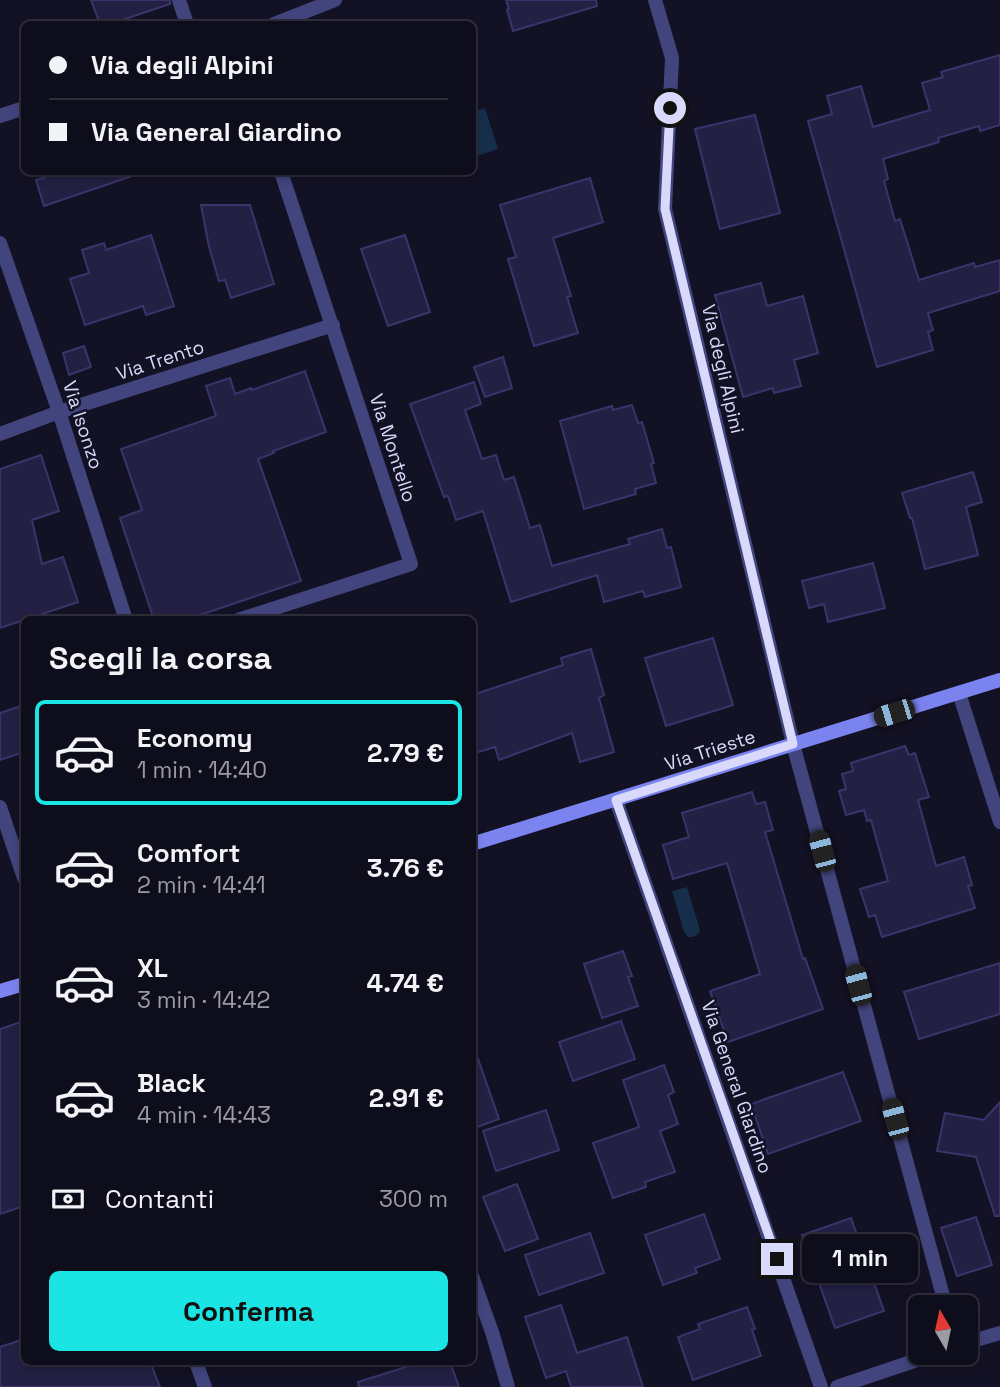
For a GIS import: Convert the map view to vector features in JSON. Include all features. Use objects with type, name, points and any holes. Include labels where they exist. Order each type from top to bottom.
[{"type":"street","points":[[179,0],[186,21]]},
{"type":"street","points":[[282,21],[335,0]]},
{"type":"street","name":"Via degli Alpini","points":[[655,0],[673,58],[665,209],[793,744],[943,1295]]},
{"type":"street","points":[[0,116],[21,109]]},
{"type":"street","name":"Via Montello","points":[[250,616],[411,564],[282,175]]},
{"type":"street","name":"Via Isonzo","points":[[0,243],[59,412],[125,616]]},
{"type":"street","name":"Via Trento","points":[[0,434],[59,412],[332,325]]},
{"type":"street","name":"Via Trieste","points":[[476,843],[1000,680]]},
{"type":"street","points":[[959,693],[1000,822]]},
{"type":"street","name":"Via General Giardino","points":[[616,800],[821,1387]]},
{"type":"street","points":[[0,807],[21,869]]},
{"type":"street","points":[[0,991],[21,985]]},
{"type":"street","points":[[476,1287],[494,1335],[508,1387]]},
{"type":"street","points":[[978,1339],[1000,1332]]},
{"type":"street","points":[[837,1387],[908,1363]]},
{"type":"street","points":[[197,1365],[205,1387]]},
{"type":"water","points":[[485,108],[498,149],[477,156],[476,152],[476,111]]},
{"type":"water","points":[[687,887],[700,930],[693,937],[688,937],[684,932],[672,891]]},
{"type":"building","points":[[91,0],[170,0],[170,4],[119,21],[99,21]]},
{"type":"building","points":[[506,0],[596,0],[597,6],[513,31]]},
{"type":"building","points":[[1000,55],[1000,125],[980,131],[979,126],[938,138],[939,142],[883,159],[888,179],[884,181],[895,221],[900,219],[919,280],[974,263],[975,267],[1000,260],[1000,291],[928,313],[933,330],[928,332],[933,350],[877,367],[808,121],[832,114],[827,96],[861,86],[873,127],[930,110],[922,83],[943,77],[941,72]]},
{"type":"building","points":[[755,115],[780,213],[720,229],[695,129]]},
{"type":"building","points":[[43,175],[135,175],[44,206],[36,180],[44,178]]},
{"type":"building","points":[[590,178],[603,222],[553,238],[571,296],[567,297],[578,333],[534,346],[508,259],[516,257],[500,205]]},
{"type":"building","points":[[201,205],[250,205],[274,284],[231,298],[225,280],[219,281]]},
{"type":"building","points":[[151,235],[174,306],[146,315],[143,306],[85,325],[70,279],[89,273],[82,250],[104,243],[106,250]]},
{"type":"building","points":[[405,235],[430,312],[388,326],[361,249]]},
{"type":"building","points":[[761,283],[767,306],[803,296],[818,353],[794,360],[801,386],[774,393],[773,388],[743,397],[715,295]]},
{"type":"building","points":[[84,346],[91,367],[69,375],[63,353]]},
{"type":"building","points":[[503,357],[512,388],[485,397],[474,367]]},
{"type":"building","points":[[305,371],[326,432],[258,459],[301,581],[197,616],[153,616],[120,518],[142,510],[121,449],[216,416],[206,386],[230,378],[235,394],[251,388],[252,390]]},
{"type":"building","points":[[474,382],[481,404],[465,410],[482,459],[496,455],[504,480],[514,477],[530,528],[540,525],[552,566],[630,544],[628,539],[662,529],[667,548],[671,547],[681,587],[645,597],[643,591],[604,602],[597,575],[511,602],[483,511],[456,520],[448,496],[444,497],[410,404]]},
{"type":"building","points":[[632,405],[638,423],[642,422],[654,463],[651,464],[656,483],[635,489],[636,494],[584,509],[560,421],[612,406],[613,410]]},
{"type":"building","points":[[41,455],[59,511],[32,520],[42,564],[63,557],[78,602],[36,616],[21,616],[21,621],[0,628],[0,469]]},
{"type":"building","points":[[973,472],[982,502],[966,507],[978,555],[925,569],[912,518],[902,493]]},
{"type":"building","points":[[873,563],[885,608],[828,622],[824,604],[809,608],[802,581]]},
{"type":"building","points":[[713,638],[733,705],[666,726],[645,658]]},
{"type":"building","points":[[591,649],[604,695],[599,698],[614,752],[580,762],[572,733],[499,760],[495,747],[476,753],[476,694],[563,665],[561,658]]},
{"type":"building","points":[[21,706],[21,753],[0,760],[0,713]]},
{"type":"building","points":[[905,746],[909,755],[915,753],[929,797],[918,800],[936,866],[964,857],[972,885],[968,886],[975,908],[882,937],[875,915],[869,917],[860,889],[888,881],[871,820],[867,821],[864,810],[846,815],[839,791],[846,789],[842,774],[853,771],[851,763]]},
{"type":"building","points":[[752,792],[756,804],[765,802],[773,830],[765,832],[803,959],[805,958],[823,1009],[728,1042],[710,991],[760,974],[727,863],[673,879],[663,845],[689,837],[682,813]]},
{"type":"building","points":[[623,951],[632,976],[628,977],[638,1006],[602,1018],[584,964]]},
{"type":"building","points":[[1000,963],[1000,1014],[919,1039],[904,992]]},
{"type":"building","points":[[621,1021],[635,1059],[573,1081],[559,1042]]},
{"type":"building","points":[[21,1022],[21,1207],[0,1214],[0,1029]]},
{"type":"building","points":[[476,1053],[499,1119],[476,1128]]},
{"type":"building","points":[[664,1065],[674,1092],[668,1095],[678,1124],[660,1131],[675,1172],[645,1182],[646,1187],[613,1198],[593,1143],[639,1127],[623,1080]]},
{"type":"building","points":[[843,1072],[861,1121],[768,1154],[751,1104]]},
{"type":"building","points":[[1000,1102],[1000,1216],[995,1216],[976,1157],[937,1151],[945,1113],[984,1120]]},
{"type":"building","points":[[546,1110],[559,1150],[496,1171],[483,1131]]},
{"type":"building","points":[[517,1184],[538,1239],[505,1251],[483,1197]]},
{"type":"building","points":[[704,1214],[720,1259],[695,1268],[697,1273],[663,1285],[645,1235]]},
{"type":"building","points":[[976,1217],[992,1265],[957,1276],[941,1228]]},
{"type":"building","points":[[851,1218],[884,1311],[835,1328],[802,1235]]},
{"type":"building","points":[[590,1233],[604,1273],[539,1295],[525,1255]]},
{"type":"building","points":[[561,1305],[577,1353],[627,1337],[643,1387],[571,1387],[566,1371],[546,1378],[525,1317]]},
{"type":"building","points":[[747,1307],[761,1356],[693,1380],[678,1337],[700,1329],[698,1324]]},
{"type":"building","points":[[21,1340],[21,1365],[151,1365],[160,1387],[0,1387],[0,1347]]},
{"type":"building","points":[[412,1365],[451,1365],[459,1387],[359,1387],[358,1382]]},
{"type":"route","points":[[670,108],[665,209],[793,744],[616,800],[777,1259]]}]
